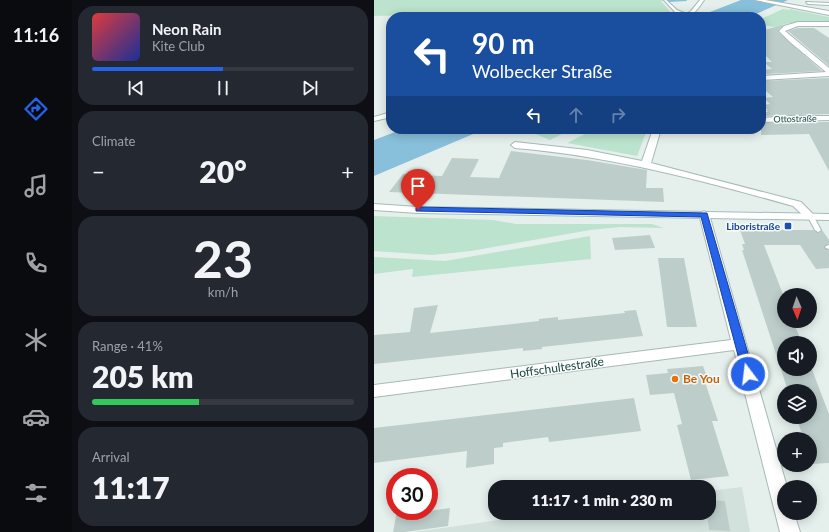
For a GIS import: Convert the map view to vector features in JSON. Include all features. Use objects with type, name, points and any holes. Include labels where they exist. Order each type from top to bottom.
[{"type":"street","points":[[693,12],[702,0]]},
{"type":"street","points":[[757,0],[829,13]]},
{"type":"street","points":[[790,0],[803,3],[829,4]]},
{"type":"street","points":[[829,24],[798,25],[788,27],[782,32],[829,71]]},
{"type":"street","points":[[766,78],[829,74]]},
{"type":"street","points":[[374,119],[386,116]]},
{"type":"street","name":"Ottostraße","points":[[766,120],[829,118]]},
{"type":"street","points":[[374,126],[386,122]]},
{"type":"street","points":[[646,163],[655,134]]},
{"type":"street","points":[[515,145],[546,147],[646,163],[796,204],[812,217]]},
{"type":"street","points":[[374,207],[418,210],[829,217]]},
{"type":"street","points":[[704,214],[777,482]]},
{"type":"street","name":"Hoffschultestraße","points":[[374,391],[740,344]]},
{"type":"street","points":[[787,520],[790,532]]},
{"type":"lane","points":[[665,0],[678,12]]},
{"type":"lane","points":[[812,217],[818,230]]},
{"type":"shaded area","points":[[742,487],[750,532],[414,532],[500,520],[716,520],[716,490]]},
{"type":"green space","points":[[374,0],[676,0],[661,1],[671,12],[386,12],[386,16],[374,16]]},
{"type":"green space","points":[[783,9],[790,9],[829,17],[829,23],[789,23],[782,25],[785,26],[780,29],[766,25],[766,17]]},
{"type":"green space","points":[[536,134],[562,134],[550,140]]},
{"type":"green space","points":[[585,134],[645,134],[637,156],[567,143]]},
{"type":"green space","points":[[374,216],[493,220],[516,224],[652,224],[664,228],[620,227],[590,230],[471,251],[432,255],[374,251]]},
{"type":"green space","points":[[590,236],[591,259],[412,277],[413,269],[374,274],[374,257],[445,261]]},
{"type":"water","points":[[741,0],[788,0],[760,12],[710,12]]},
{"type":"water","points":[[390,134],[473,134],[374,176],[374,140]]},
{"type":"building","points":[[783,25],[778,32],[822,71],[766,73],[766,70],[772,69],[766,62],[772,62],[766,56],[766,30]]},
{"type":"building","points":[[798,28],[814,28],[829,38],[829,66],[788,31]]},
{"type":"building","points":[[829,78],[829,114],[766,116],[766,112],[768,112],[766,110],[768,110],[766,108],[766,104],[770,104],[766,100],[766,98],[773,97],[766,91],[766,81]]},
{"type":"building","points":[[829,122],[829,171],[809,134],[761,135],[766,134],[766,123]]},
{"type":"building","points":[[511,151],[587,160],[647,170],[646,188],[663,188],[664,202],[389,192],[403,174],[442,176],[452,158],[479,159],[470,177],[499,178]]},
{"type":"building","points":[[740,230],[813,230],[819,233],[822,230],[829,240],[829,244],[824,247],[829,250],[829,268],[816,269],[800,245],[764,245],[781,288],[777,288],[777,328],[796,328],[799,336],[777,336],[777,357],[742,250],[744,250],[742,244],[745,244]]},
{"type":"building","points":[[650,235],[655,248],[615,250],[612,238]]},
{"type":"building","points":[[658,258],[684,258],[697,327],[667,327]]},
{"type":"building","points":[[438,305],[430,333],[539,321],[539,319],[558,317],[558,320],[625,313],[624,311],[636,310],[643,336],[542,347],[542,349],[523,351],[523,348],[374,364],[374,335],[410,332],[414,308]]},
{"type":"building","points":[[703,366],[707,377],[704,379],[718,421],[712,421],[729,476],[691,480],[677,425],[682,424],[674,393],[650,395],[646,375],[668,373],[667,369]]},
{"type":"building","points":[[783,376],[814,376],[829,414],[829,463],[817,464],[817,432],[801,432],[799,424],[817,424],[817,384],[786,384]]},
{"type":"building","points":[[634,398],[641,431],[549,442],[548,437],[503,443],[503,447],[494,448],[494,464],[466,468],[467,451],[374,463],[374,428]]},
{"type":"building","points":[[716,500],[725,501],[730,531],[709,530],[708,520],[716,520]]},
{"type":"building","points":[[450,508],[448,526],[405,532],[393,532],[395,520],[438,520],[438,510]]},
{"type":"waterway","points":[[669,1],[686,0]]},
{"type":"place","name":"Liboristraße","points":[[788,226]]},
{"type":"place","name":"Be You","points":[[675,379]]},
{"type":"route","points":[[418,210],[704,214],[748,374]]}]
